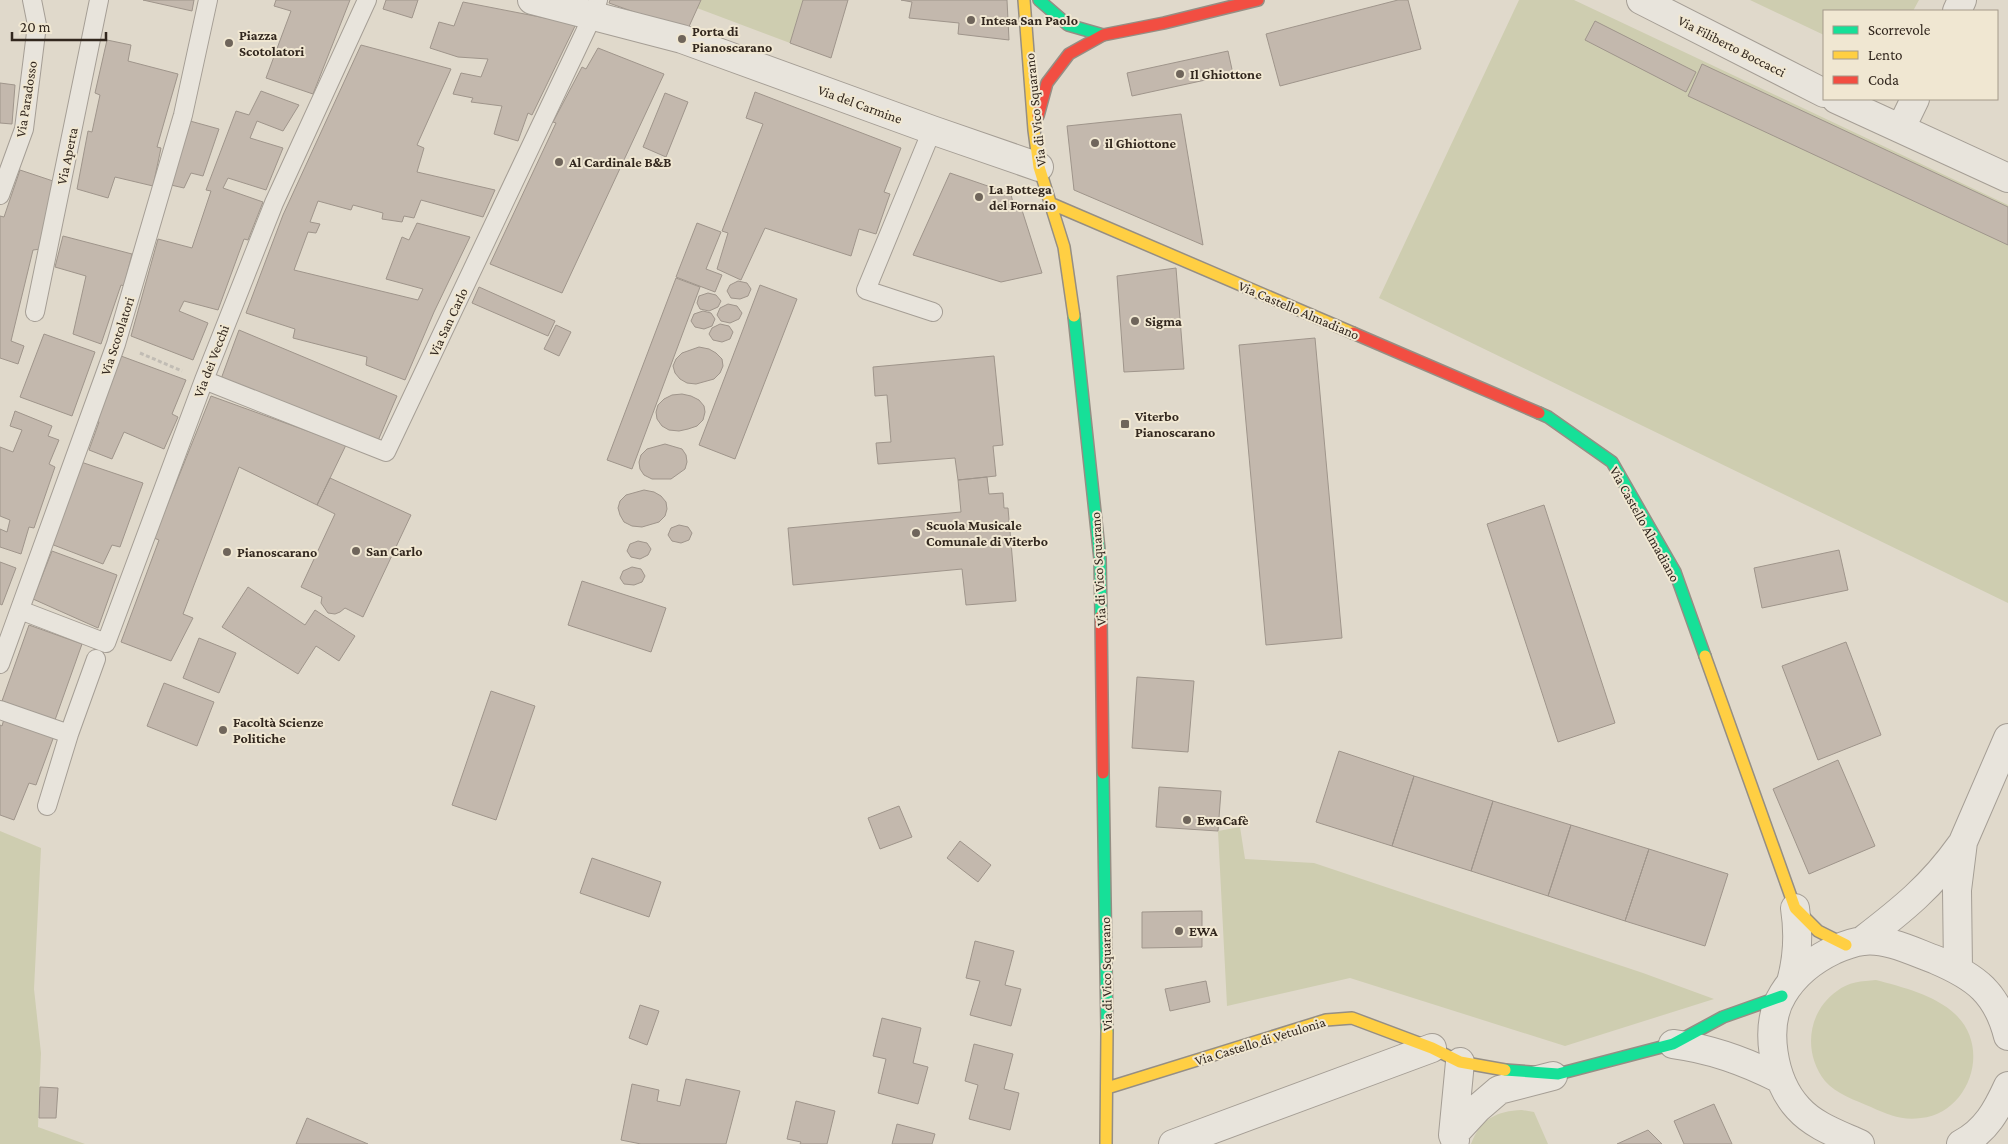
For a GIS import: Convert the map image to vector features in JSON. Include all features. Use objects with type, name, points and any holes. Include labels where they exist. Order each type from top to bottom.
[{"type":"street","name":"Via del Carmine","points":[[532,0],[596,7],[628,24],[710,48],[932,130],[1039,167]]},
{"type":"street","name":"Via di Vico Squarano","points":[[1024,0],[1034,130],[1039,167],[1064,247],[1075,319],[1100,560],[1107,1088],[1106,1144]]},
{"type":"street","points":[[1040,0],[1068,25],[1103,35]]},
{"type":"street","points":[[1034,130],[1047,83],[1069,54],[1103,35],[1164,23],[1258,0]]},
{"type":"street","name":"Via Filiberto Boccacci","points":[[1641,0],[1823,92]]},
{"type":"street","points":[[1838,100],[2008,178]]},
{"type":"street","points":[[1901,128],[1915,100]]},
{"type":"street","name":"Via Castello Almadiano","points":[[1052,204],[1548,417],[1612,462],[1675,572],[1795,908],[1807,924],[1823,936],[1855,943]]},
{"type":"street","points":[[1454,1140],[1499,1080],[1558,1074],[1673,1044],[1723,1017],[1786,989],[1815,959],[1855,943],[1911,903],[1931,884],[1963,842],[2008,738]]},
{"type":"street","points":[[1958,969],[1956,890],[1963,842]]},
{"type":"street","points":[[1795,908],[1798,944],[1796,963],[1776,1012],[1772,1046],[1780,1079],[1810,1126],[1816,1144]]},
{"type":"street","points":[[1855,943],[1880,942],[1908,949],[1958,969],[1987,991],[2003,1016],[2008,1036]]},
{"type":"street","name":"Via Castello di Vetulonia","points":[[1107,1088],[1326,1020],[1352,1018],[1432,1048],[1499,1080]]},
{"type":"street","points":[[1673,1044],[1720,1053],[1750,1064],[1780,1079]]},
{"type":"street","points":[[1173,1144],[1432,1048]]},
{"type":"street","points":[[1454,1140],[1460,1062]]},
{"type":"street","points":[[1969,1142],[1995,1114],[2008,1086]]},
{"type":"street","points":[[1798,1108],[1823,1127],[1860,1144]]},
{"type":"lane","name":"Via Paradosso","points":[[0,195],[24,129],[37,25],[32,0]]},
{"type":"lane","name":"Via Aperta","points":[[35,312],[100,0]]},
{"type":"lane","name":"Via Scotolatori","points":[[0,664],[116,344],[183,115],[208,0]]},
{"type":"lane","name":"Via dei Vecchi","points":[[20,610],[106,643],[204,380],[274,203],[367,0]]},
{"type":"lane","name":"Via San Carlo","points":[[204,380],[386,452],[596,7]]},
{"type":"lane","points":[[932,130],[866,290],[932,312]]},
{"type":"lane","points":[[46,806],[96,659]]},
{"type":"lane","points":[[0,710],[69,734]]},
{"type":"path","points":[[116,344],[204,380]]},
{"type":"green space","points":[[701,0],[803,0],[790,43],[697,8]]},
{"type":"green space","points":[[1519,0],[1574,0],[2008,205],[2008,603],[1379,298]]},
{"type":"green space","points":[[1750,0],[1919,0],[1914,10],[1823,10],[1823,35]]},
{"type":"green space","points":[[1240,827],[1245,859],[1314,863],[1643,973],[1714,999],[1565,1046],[1350,978],[1227,1006],[1218,831]]},
{"type":"green space","points":[[0,831],[41,848],[34,989],[41,1053],[38,1127],[85,1144],[0,1144]]},
{"type":"green space","points":[[1876,980],[1918,992],[1938,1002],[1955,1014],[1966,1028],[1972,1044],[1973,1061],[1970,1077],[1963,1092],[1952,1104],[1938,1113],[1914,1119],[1890,1115],[1840,1093],[1829,1086],[1818,1070],[1811,1046],[1814,1021],[1819,1010],[1841,988],[1855,982]]},
{"type":"green space","points":[[1522,1110],[1534,1112],[1548,1144],[1471,1144],[1479,1128],[1490,1118],[1505,1112]]},
{"type":"building","points":[[143,0],[194,0],[192,11]]},
{"type":"building","points":[[276,0],[350,0],[313,94],[266,78],[291,11],[274,6]]},
{"type":"building","points":[[386,0],[418,0],[412,18],[383,9]]},
{"type":"building","points":[[610,0],[701,0],[687,31],[609,3]]},
{"type":"building","points":[[803,0],[848,0],[831,58],[790,43]]},
{"type":"building","name":"Intesa San Paolo","points":[[901,0],[1007,0],[1009,40],[958,34],[959,23],[909,18],[912,2]]},
{"type":"building","points":[[1398,0],[1408,0],[1421,49],[1280,86],[1266,34]]},
{"type":"building","points":[[463,2],[576,24],[532,115],[528,113],[518,141],[494,134],[502,106],[471,102],[473,98],[453,94],[461,73],[481,77],[488,59],[458,57],[430,48],[439,22],[454,26]]},
{"type":"building","points":[[1595,21],[1696,72],[1686,92],[1585,40]]},
{"type":"building","points":[[107,40],[131,45],[128,61],[178,74],[157,147],[161,148],[153,186],[115,177],[108,198],[77,189],[88,131],[92,132],[100,95],[95,93]]},
{"type":"building","points":[[361,45],[451,69],[417,145],[424,148],[417,172],[495,190],[483,217],[421,200],[414,218],[404,216],[402,222],[382,219],[383,213],[353,205],[351,210],[318,201],[310,222],[320,224],[316,233],[308,232],[294,270],[418,300],[423,289],[386,279],[402,237],[409,240],[417,223],[470,237],[434,312],[405,380],[366,365],[367,357],[293,338],[295,329],[246,313],[283,215]]},
{"type":"building","points":[[598,48],[664,74],[562,293],[490,264],[556,123],[553,122],[582,67],[586,69]]},
{"type":"building","name":"Il Ghiottone","points":[[1228,51],[1233,74],[1132,96],[1127,73]]},
{"type":"building","points":[[1702,64],[2008,207],[2008,245],[1688,96]]},
{"type":"building","points":[[0,83],[15,85],[12,124],[0,123]]},
{"type":"building","points":[[261,91],[299,105],[283,131],[257,121],[250,138],[283,148],[266,190],[228,178],[223,188],[263,202],[248,240],[244,239],[218,310],[184,301],[179,311],[208,323],[193,360],[131,336],[158,239],[192,248],[211,191],[206,190],[236,111],[249,115]]},
{"type":"building","points":[[755,92],[901,148],[884,192],[890,194],[876,234],[859,229],[851,256],[765,228],[741,280],[717,269],[728,233],[722,231],[763,124],[746,118]]},
{"type":"building","points":[[665,93],[688,102],[666,157],[643,147]]},
{"type":"building","points":[[1181,114],[1203,245],[1074,190],[1067,126]]},
{"type":"building","points":[[190,121],[219,129],[203,176],[191,173],[184,188],[171,185]]},
{"type":"building","points":[[20,170],[53,181],[41,249],[33,250],[11,341],[24,346],[18,364],[0,358],[0,216],[4,217]]},
{"type":"building","points":[[950,173],[1011,194],[1014,208],[1021,207],[1042,273],[1001,282],[913,255]]},
{"type":"building","points":[[697,223],[721,232],[706,269],[722,275],[715,292],[676,277]]},
{"type":"building","points":[[63,236],[132,254],[124,286],[121,285],[101,344],[73,334],[86,276],[55,267]]},
{"type":"building","points":[[1176,268],[1184,369],[1124,372],[1117,276]]},
{"type":"building","points":[[676,278],[700,287],[632,469],[607,460]]},
{"type":"building","points":[[738,281],[747,283],[751,289],[748,296],[740,299],[731,298],[727,291],[730,285]]},
{"type":"building","points":[[760,285],[797,299],[735,459],[699,445]]},
{"type":"building","points":[[479,287],[555,321],[548,336],[472,303]]},
{"type":"building","points":[[708,293],[716,295],[721,301],[718,307],[709,311],[700,309],[697,303],[699,296]]},
{"type":"building","points":[[728,304],[737,306],[742,313],[739,319],[730,323],[721,321],[717,315],[720,308]]},
{"type":"building","points":[[703,311],[711,313],[715,319],[712,326],[704,329],[695,327],[691,321],[694,314]]},
{"type":"building","points":[[720,324],[729,326],[733,332],[730,339],[722,342],[713,340],[709,334],[712,328]]},
{"type":"building","points":[[556,325],[571,332],[559,356],[544,349]]},
{"type":"building","points":[[239,330],[397,396],[377,443],[221,379]]},
{"type":"building","points":[[44,334],[95,352],[72,416],[20,397]]},
{"type":"building","points":[[1315,338],[1342,638],[1266,645],[1239,345]]},
{"type":"building","points":[[699,347],[716,353],[722,359],[723,366],[720,373],[714,379],[696,384],[687,383],[675,373],[673,366],[676,359],[682,353]]},
{"type":"building","points":[[121,356],[186,380],[172,414],[178,417],[164,449],[124,432],[112,459],[89,450],[99,422],[95,421]]},
{"type":"building","points":[[994,356],[1003,445],[993,446],[996,476],[958,480],[955,458],[878,464],[876,443],[891,442],[887,395],[875,396],[873,367]]},
{"type":"building","points":[[682,394],[699,400],[704,406],[703,420],[697,426],[688,429],[679,431],[669,430],[662,426],[657,419],[658,405],[672,395]]},
{"type":"building","points":[[211,396],[346,445],[317,505],[239,467],[183,614],[193,618],[171,661],[121,642],[159,540],[154,538]]},
{"type":"building","points":[[15,411],[52,426],[48,436],[59,440],[49,464],[55,467],[34,528],[29,527],[21,554],[0,547],[0,529],[7,532],[10,520],[0,516],[0,447],[13,452],[22,430],[10,426]]},
{"type":"building","points":[[665,444],[682,449],[686,455],[685,469],[671,479],[652,479],[644,475],[640,469],[641,455],[647,449]]},
{"type":"building","points":[[78,461],[143,483],[120,547],[112,545],[103,564],[51,544]]},
{"type":"building","points":[[987,477],[989,494],[1003,493],[1004,508],[1008,508],[1016,601],[966,605],[962,569],[793,585],[788,528],[961,512],[958,480]]},
{"type":"building","name":"San Carlo","points":[[330,478],[411,515],[363,617],[345,608],[335,614],[328,613],[321,603],[322,597],[301,587],[335,514],[317,505]]},
{"type":"building","points":[[644,490],[654,492],[666,502],[665,516],[659,522],[642,527],[632,526],[624,522],[620,515],[618,508],[620,501],[626,495]]},
{"type":"building","points":[[1544,505],[1615,723],[1558,742],[1487,524]]},
{"type":"building","points":[[679,525],[688,527],[692,533],[689,540],[681,543],[672,541],[668,535],[671,528]]},
{"type":"building","points":[[638,541],[647,543],[651,549],[648,555],[640,559],[631,557],[627,551],[630,544]]},
{"type":"building","points":[[1839,550],[1848,590],[1762,608],[1754,568]]},
{"type":"building","points":[[52,551],[117,575],[98,628],[33,599]]},
{"type":"building","points":[[0,562],[16,568],[2,605],[0,604]]},
{"type":"building","points":[[632,567],[641,569],[645,576],[642,582],[634,585],[624,584],[620,578],[623,571]]},
{"type":"building","points":[[582,581],[666,608],[651,652],[568,625]]},
{"type":"building","points":[[248,587],[305,625],[315,610],[355,636],[339,661],[316,646],[298,674],[222,627]]},
{"type":"building","points":[[29,625],[82,644],[55,720],[2,701]]},
{"type":"building","points":[[199,638],[236,653],[219,693],[183,678]]},
{"type":"building","points":[[1846,642],[1881,735],[1818,760],[1782,666]]},
{"type":"building","points":[[1137,677],[1194,681],[1188,752],[1132,748]]},
{"type":"building","points":[[164,683],[214,702],[197,746],[147,726]]},
{"type":"building","points":[[491,691],[535,706],[496,820],[452,805]]},
{"type":"building","points":[[4,719],[54,736],[36,785],[29,783],[14,820],[0,815],[0,725],[2,726]]},
{"type":"building","points":[[1339,751],[1414,776],[1392,846],[1316,822]]},
{"type":"building","points":[[1838,760],[1875,846],[1809,874],[1773,789]]},
{"type":"building","points":[[1414,776],[1493,801],[1471,871],[1392,846]]},
{"type":"building","points":[[1159,787],[1221,791],[1218,831],[1156,827]]},
{"type":"building","points":[[1493,801],[1571,825],[1548,896],[1471,871]]},
{"type":"building","points":[[899,806],[912,837],[880,849],[868,818]]},
{"type":"building","points":[[1571,825],[1649,849],[1625,921],[1548,896]]},
{"type":"building","points":[[960,841],[991,865],[978,882],[947,858]]},
{"type":"building","points":[[1649,849],[1728,874],[1705,946],[1625,921]]},
{"type":"building","points":[[592,858],[661,882],[649,917],[580,893]]},
{"type":"building","points":[[1202,911],[1202,947],[1142,948],[1142,912]]},
{"type":"building","points":[[975,941],[1014,951],[1005,985],[1021,989],[1011,1026],[970,1015],[980,981],[966,978]]},
{"type":"building","points":[[1206,981],[1210,1002],[1170,1011],[1165,989]]},
{"type":"building","points":[[640,1005],[659,1011],[647,1045],[629,1038]]},
{"type":"building","points":[[882,1018],[921,1028],[913,1063],[928,1067],[918,1104],[878,1093],[886,1059],[873,1056]]},
{"type":"building","points":[[974,1044],[1013,1054],[1004,1089],[1019,1093],[1010,1130],[969,1119],[978,1085],[965,1081]]},
{"type":"building","points":[[686,1079],[740,1091],[726,1144],[641,1144],[621,1140],[632,1084],[659,1090],[657,1101],[680,1106]]},
{"type":"building","points":[[40,1087],[58,1088],[56,1118],[39,1118]]},
{"type":"building","points":[[796,1101],[835,1111],[827,1144],[800,1144],[801,1142],[787,1139]]},
{"type":"building","points":[[1714,1104],[1732,1144],[1684,1144],[1674,1121]]},
{"type":"building","points":[[307,1118],[368,1144],[296,1144]]},
{"type":"building","points":[[897,1124],[935,1134],[932,1144],[892,1144]]},
{"type":"building","points":[[1648,1130],[1662,1144],[1617,1144]]},
{"type":"traffic: fast","points":[[1039,0],[1068,25],[1103,35]]},
{"type":"traffic: fast","points":[[1074,316],[1100,559],[1101,616]]},
{"type":"traffic: fast","points":[[1539,413],[1548,417],[1612,462],[1675,572],[1705,656]]},
{"type":"traffic: fast","points":[[1103,773],[1107,1031]]},
{"type":"traffic: fast","points":[[1505,1070],[1558,1074],[1673,1044],[1723,1017],[1782,996]]},
{"type":"traffic: slow","points":[[1024,0],[1034,130],[1039,167],[1064,247],[1074,316]]},
{"type":"traffic: slow","points":[[1052,204],[1353,333]]},
{"type":"traffic: slow","points":[[1705,656],[1795,908],[1818,931],[1846,945]]},
{"type":"traffic: slow","points":[[1107,1088],[1326,1020],[1352,1018],[1432,1048],[1460,1062],[1505,1070]]},
{"type":"traffic: slow","points":[[1106,1144],[1107,1031]]},
{"type":"traffic: jam","points":[[1038,116],[1047,83],[1069,54],[1103,35],[1164,23],[1258,0]]},
{"type":"traffic: jam","points":[[1353,333],[1539,413]]},
{"type":"traffic: jam","points":[[1101,616],[1103,773]]},
{"type":"place","name":"Intesa San Paolo","points":[[971,20]]},
{"type":"place","name":"Porta di Pianoscarano","points":[[682,39]]},
{"type":"place","name":"Piazza Scotolatori","points":[[229,43]]},
{"type":"place","name":"Il Ghiottone","points":[[1180,74]]},
{"type":"place","name":"il Ghiottone","points":[[1095,143]]},
{"type":"place","name":"Al Cardinale B&B","points":[[559,162]]},
{"type":"place","name":"La Bottega del Fornaio","points":[[979,197]]},
{"type":"place","name":"Sigma","points":[[1135,321]]},
{"type":"place","name":"Viterbo Pianoscarano","points":[[1125,424]]},
{"type":"place","name":"Scuola Musicale Comunale di Viterbo","points":[[916,533]]},
{"type":"place","name":"San Carlo","points":[[356,551]]},
{"type":"place","name":"Pianoscarano","points":[[227,552]]},
{"type":"place","name":"Facoltà Scienze Politiche","points":[[223,730]]},
{"type":"place","name":"EwaCafè","points":[[1187,820]]},
{"type":"place","name":"EWA","points":[[1179,931]]}]
